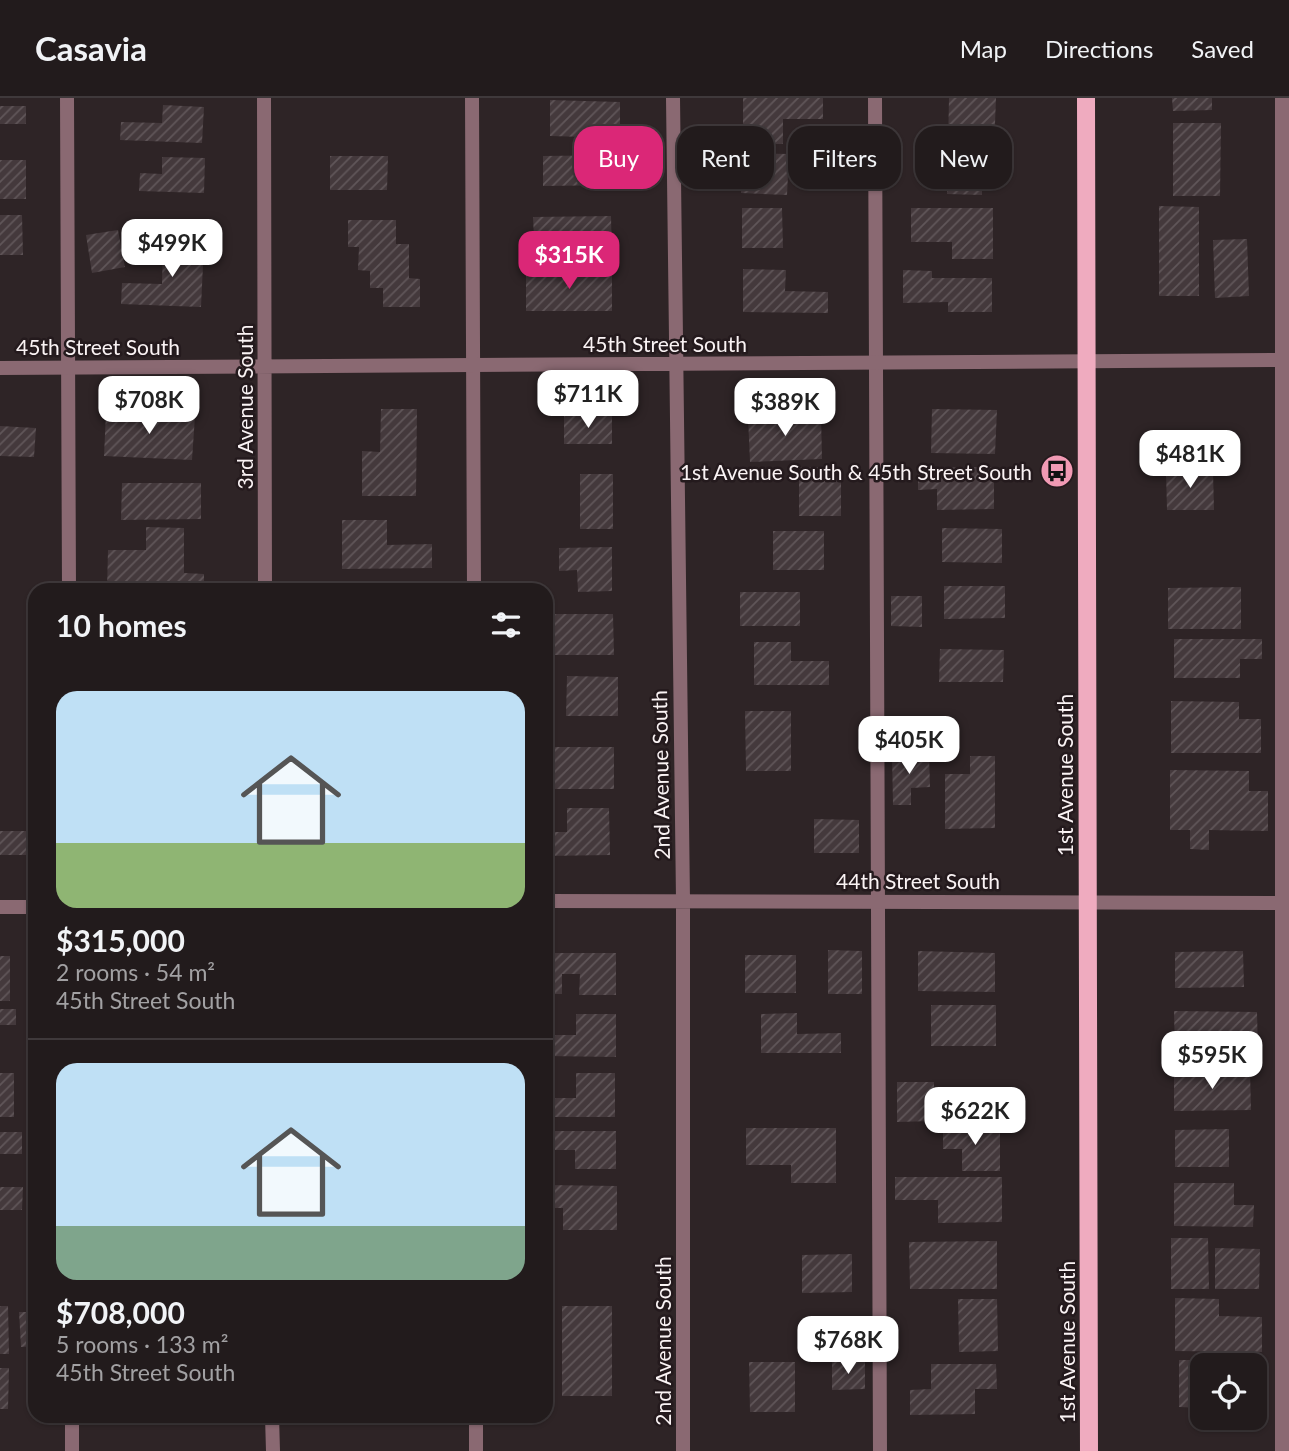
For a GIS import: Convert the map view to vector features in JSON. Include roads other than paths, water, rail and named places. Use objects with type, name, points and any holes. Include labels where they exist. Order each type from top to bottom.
[{"type":"main road","name":"1st Avenue South","points":[[1086,98],[1089,1451]]},
{"type":"street","points":[[67,98],[69,583]]},
{"type":"street","name":"3rd Avenue South","points":[[264,98],[265,583]]},
{"type":"street","points":[[472,98],[474,583]]},
{"type":"street","name":"2nd Avenue South","points":[[673,98],[683,900],[683,1451]]},
{"type":"street","points":[[875,98],[880,1451]]},
{"type":"street","points":[[1282,98],[1285,360],[1282,1451]]},
{"type":"street","name":"45th Street South","points":[[0,368],[1285,360]]},
{"type":"street","name":"44th Street South","points":[[553,901],[1285,903]]},
{"type":"street","points":[[0,907],[28,907]]},
{"type":"street","points":[[72,1423],[72,1451]]},
{"type":"street","points":[[272,1423],[273,1451]]},
{"type":"street","points":[[476,1423],[476,1451]]},
{"type":"place","name":"1st Avenue South & 45th Street South","points":[[1057,471]]}]
